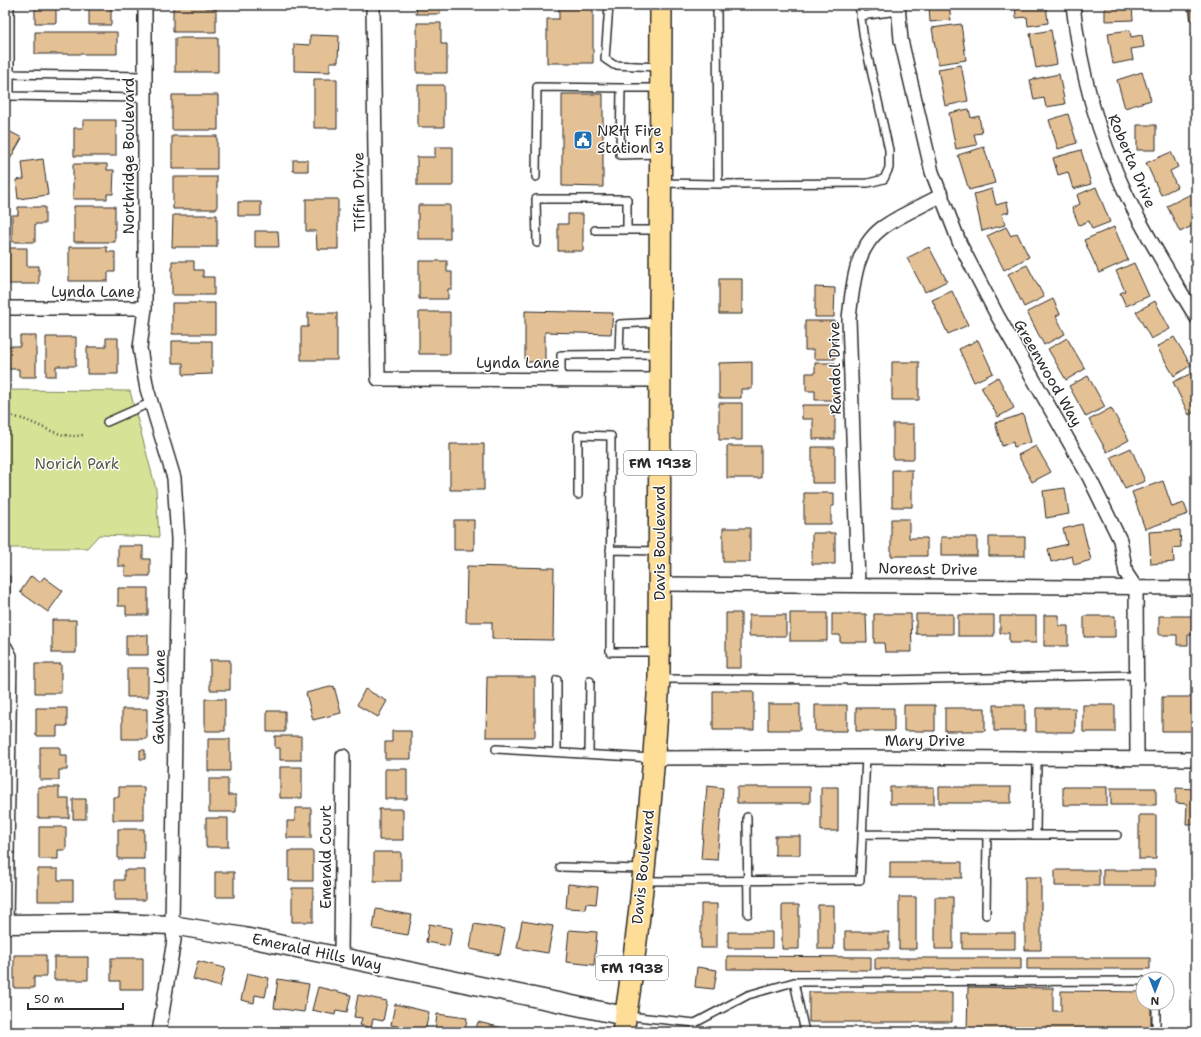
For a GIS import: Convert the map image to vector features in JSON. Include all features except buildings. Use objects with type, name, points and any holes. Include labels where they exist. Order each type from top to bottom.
[{"type":"main road","name":"Davis Boulevard","points":[[624,1024],[654,758],[659,679],[661,5]]},
{"type":"street","name":"Northridge Boulevard","points":[[145,5],[145,308]]},
{"type":"street","name":"Tiffin Drive","points":[[373,5],[378,379]]},
{"type":"street","name":"Roberta Drive","points":[[1073,5],[1077,43],[1096,117],[1106,145],[1126,194],[1196,317]]},
{"type":"street","name":"Greenwood Way","points":[[898,8],[901,40],[932,172],[960,244],[990,302],[1088,475],[1120,540],[1126,573],[1136,588]]},
{"type":"street","name":"Randol Drive","points":[[858,584],[849,318],[858,261],[868,243],[882,228],[942,195]]},
{"type":"street","name":"Lynda Lane","points":[[5,308],[145,308],[140,348],[143,367]]},
{"type":"street","name":"Galway Lane","points":[[143,367],[174,478],[177,516],[172,925],[174,940],[159,1032]]},
{"type":"street","name":"Lynda Lane","points":[[378,379],[659,380]]},
{"type":"street","name":"Noreast Drive","points":[[660,584],[858,584],[1196,588]]},
{"type":"street","points":[[1136,588],[1137,758]]},
{"type":"street","points":[[5,647],[10,656],[6,924]]},
{"type":"street","name":"Emerald Court","points":[[341,958],[343,756]]},
{"type":"street","name":"Mary Drive","points":[[654,758],[866,757],[1196,759]]},
{"type":"street","name":"Emerald Hills Way","points":[[6,924],[110,923],[172,925],[244,937],[341,958],[624,1024]]},
{"type":"lane","points":[[10,5],[7,96],[145,98]]},
{"type":"lane","points":[[609,5],[605,59],[614,65],[661,67]]},
{"type":"lane","points":[[717,5],[718,184]]},
{"type":"lane","points":[[660,183],[868,183],[884,179],[889,168],[889,150],[860,16],[859,5]]},
{"type":"lane","points":[[860,16],[898,8]]},
{"type":"lane","points":[[7,74],[145,76]]},
{"type":"lane","points":[[536,177],[537,87],[661,88]]},
{"type":"lane","points":[[621,88],[620,155],[661,154]]},
{"type":"lane","points":[[537,243],[536,199],[627,199],[627,230]]},
{"type":"lane","points":[[595,230],[660,230]]},
{"type":"lane","points":[[619,354],[620,324],[659,322]]},
{"type":"lane","points":[[561,380],[561,355],[659,354]]},
{"type":"lane","points":[[107,422],[152,402]]},
{"type":"lane","points":[[578,495],[578,435],[611,436],[610,652],[659,652]]},
{"type":"lane","points":[[610,550],[660,551]]},
{"type":"lane","points":[[659,679],[884,680],[1137,675]]},
{"type":"lane","points":[[557,680],[557,751]]},
{"type":"lane","points":[[589,753],[590,681]]},
{"type":"lane","points":[[496,749],[557,751],[654,758]]},
{"type":"lane","points":[[560,867],[642,875],[748,881],[860,880],[866,757]]},
{"type":"lane","points":[[1036,835],[1037,758]]},
{"type":"lane","points":[[747,817],[748,914]]},
{"type":"lane","points":[[862,834],[1117,835]]},
{"type":"lane","points":[[986,914],[987,835]]},
{"type":"lane","points":[[624,1024],[695,1023],[748,995],[794,982],[1135,981]]},
{"type":"lane","points":[[794,982],[805,1032]]},
{"type":"lane","points":[[1156,1011],[1156,1032]]},
{"type":"lane","points":[[695,1023],[695,1032]]},
{"type":"path","points":[[5,416],[32,423],[57,434],[72,437],[83,435]]},
{"type":"green space","name":"Norich Park","points":[[5,390],[130,391],[156,489],[159,537],[99,535],[87,548],[5,548]]},
{"type":"place","name":"NRH Fire Station 3","points":[[583,140]]}]
